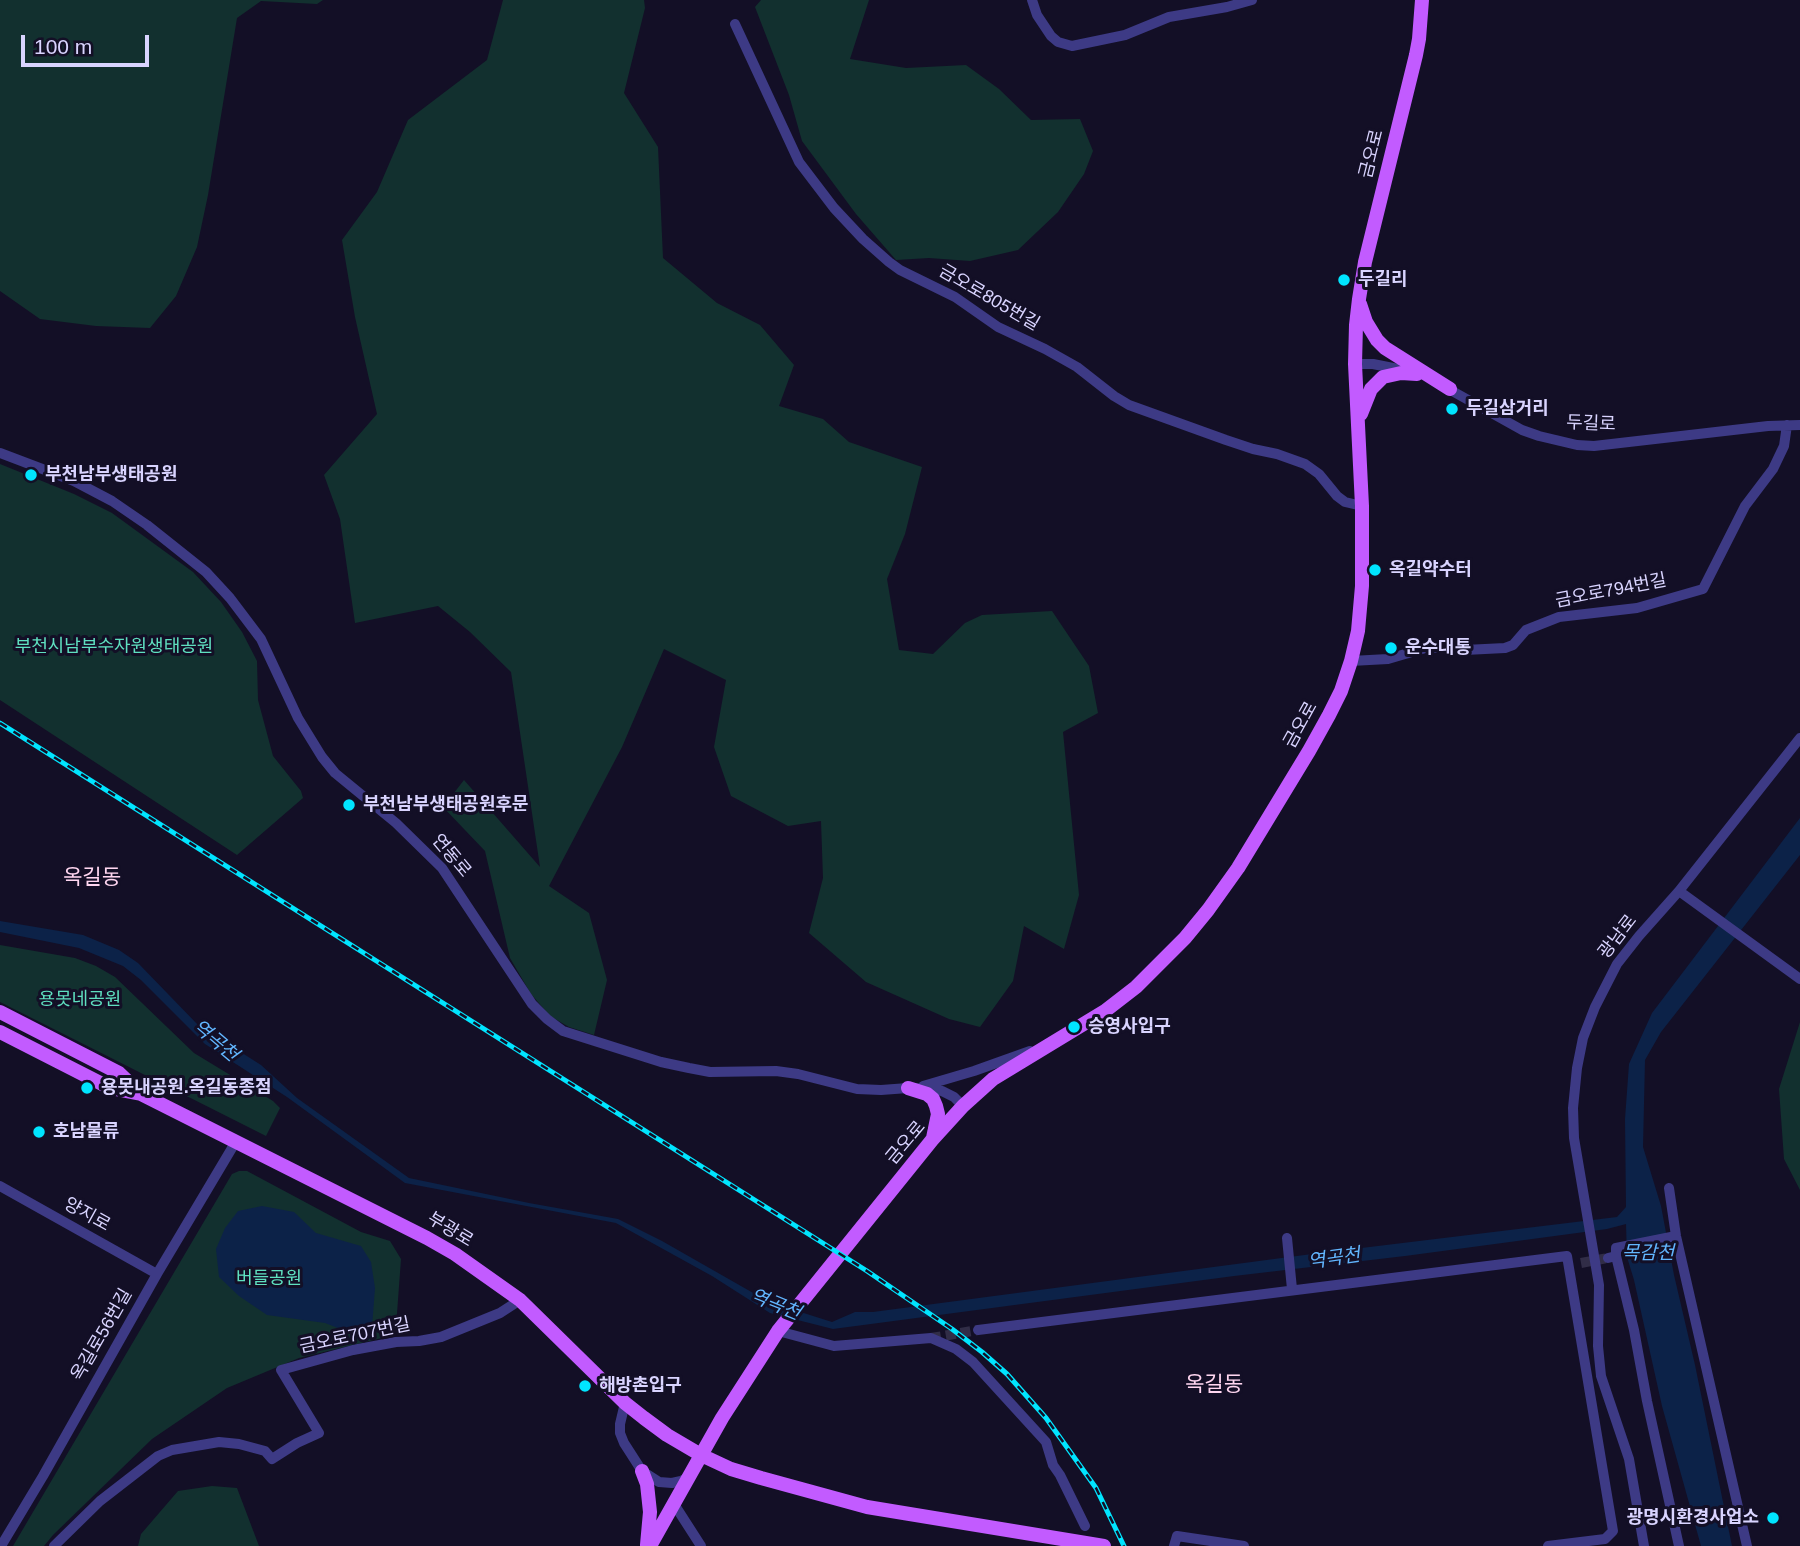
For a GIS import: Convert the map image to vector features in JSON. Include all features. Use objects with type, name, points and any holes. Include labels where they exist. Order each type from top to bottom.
[{"type":"main road","name":"금오로","points":[[780,1329],[932,1140],[963,1106],[992,1079],[1105,1011],[1136,987],[1185,938],[1238,868],[1309,751],[1341,691],[1358,631],[1362,594],[1362,506],[1355,364],[1359,299],[1365,262],[1418,47],[1422,0]]},
{"type":"main road","points":[[1359,299],[1366,322],[1377,340],[1391,352],[1450,389]]},
{"type":"main road","points":[[1358,422],[1366,398],[1376,382],[1391,374],[1417,374]]},
{"type":"main road","name":"부광로","points":[[0,1012],[119,1073],[141,1094],[454,1254],[520,1300],[625,1403],[667,1435],[701,1455],[732,1469],[867,1507],[1104,1546]]},
{"type":"main road","name":"부광로","points":[[0,1032],[110,1088],[141,1094]]},
{"type":"main road","points":[[908,1088],[927,1094],[933,1099],[938,1114],[932,1140]]},
{"type":"main road","points":[[649,1546],[758,1360],[780,1329]]},
{"type":"main road","points":[[642,1471],[649,1499],[649,1546]]},
{"type":"street","points":[[1032,0],[1037,15],[1051,36],[1058,42],[1072,46],[1125,35],[1169,16],[1227,7],[1252,0]]},
{"type":"street","name":"금오로805번길","points":[[735,24],[799,162],[834,208],[889,262],[955,297],[998,327],[1077,367],[1129,405],[1226,440],[1305,464],[1319,474],[1345,502],[1362,506]]},
{"type":"street","name":"두길로","points":[[1355,364],[1389,366],[1417,374],[1450,389],[1522,430],[1577,445],[1594,446],[1709,432],[1800,425]]},
{"type":"street","name":"금오로794번길","points":[[1351,661],[1388,659],[1429,647],[1465,650],[1506,648],[1513,645],[1526,630],[1559,617],[1637,608],[1703,589],[1745,506],[1773,469],[1784,446],[1787,425]]},
{"type":"street","name":"연동로","points":[[0,453],[74,481],[112,501],[206,572],[230,597],[261,639],[298,718],[328,765],[396,823],[442,868],[532,1004],[563,1031],[666,1063],[710,1072],[776,1071],[857,1089],[908,1088],[942,1091],[963,1106]]},
{"type":"street","name":"광남로","points":[[1644,1546],[1629,1459],[1601,1376],[1598,1346],[1599,1285],[1574,1138],[1573,1108],[1577,1068],[1583,1038],[1617,964],[1679,891],[1800,738]]},
{"type":"street","points":[[1679,891],[1800,979]]},
{"type":"street","points":[[908,1088],[965,1074],[1050,1045]]},
{"type":"street","name":"옥길로56번길","points":[[1,1546],[235,1143]]},
{"type":"street","name":"양지로","points":[[0,1186],[157,1274]]},
{"type":"street","points":[[1669,1188],[1676,1236],[1747,1546]]},
{"type":"street","points":[[1676,1236],[1613,1254],[1634,1329],[1679,1546]]},
{"type":"street","points":[[1287,1238],[1292,1289]]},
{"type":"street","points":[[978,1330],[1567,1256],[1613,1531],[1605,1539],[1548,1546]]},
{"type":"street","points":[[1568,1265],[1581,1263]]},
{"type":"street","name":"금오로707번길","points":[[54,1546],[100,1501],[158,1456],[172,1450],[219,1442],[265,1451],[272,1459],[319,1433],[281,1370],[353,1350],[441,1336],[500,1313],[520,1300]]},
{"type":"street","points":[[780,1329],[834,1346],[932,1338],[956,1349],[973,1362],[1046,1441],[1053,1465],[1085,1526]]},
{"type":"street","points":[[625,1403],[620,1433],[642,1471],[659,1482],[671,1483],[690,1476]]},
{"type":"street","points":[[674,1504],[701,1546]]},
{"type":"street","points":[[1174,1546],[1177,1536],[1244,1546]]},
{"type":"green space","points":[[0,0],[323,0],[317,4],[261,1],[237,18],[197,247],[176,296],[150,328],[96,326],[40,319],[0,291]]},
{"type":"green space","points":[[503,0],[644,0],[645,8],[624,93],[658,147],[663,258],[717,303],[760,325],[794,365],[779,406],[823,419],[849,442],[922,467],[905,534],[887,579],[899,650],[933,654],[965,623],[982,615],[1052,611],[1089,666],[1098,713],[1063,732],[1079,895],[1064,949],[1024,926],[1013,981],[980,1027],[949,1019],[866,982],[809,933],[823,878],[821,821],[788,826],[731,796],[714,747],[726,680],[664,649],[622,747],[549,886],[589,913],[607,980],[594,1035],[569,1027],[550,1016],[531,994],[510,958],[485,851],[443,807],[464,780],[540,867],[511,672],[470,632],[438,606],[355,623],[340,519],[324,475],[377,414],[355,317],[342,240],[377,192],[408,120],[487,60]]},
{"type":"green space","points":[[761,0],[869,0],[850,59],[906,68],[966,65],[999,89],[1031,120],[1080,119],[1093,151],[1084,174],[1058,212],[1018,250],[970,261],[929,258],[896,260],[856,214],[802,141],[789,95],[755,7]]},
{"type":"green space","name":"부천시남부수자원생태공원","points":[[0,464],[74,494],[112,513],[193,572],[221,602],[242,632],[257,661],[258,700],[273,756],[301,791],[303,798],[237,855],[0,700]]},
{"type":"green space","name":"용못네공원","points":[[0,945],[75,958],[115,977],[194,1053],[273,1101],[280,1108],[266,1136],[0,1002]]},
{"type":"green space","points":[[1800,1022],[1800,1190],[1784,1159],[1779,1089]]},
{"type":"green space","name":"버들공원","points":[[247,1171],[361,1232],[390,1241],[401,1259],[396,1327],[390,1336],[299,1358],[227,1388],[152,1439],[44,1546],[13,1546],[232,1174]]},
{"type":"green space","points":[[212,1486],[237,1488],[259,1546],[138,1546],[141,1534],[178,1491]]},
{"type":"water","points":[[1800,818],[1800,855],[1661,1032],[1645,1060],[1643,1147],[1661,1206],[1732,1546],[1701,1546],[1662,1406],[1627,1257],[1626,1224],[1607,1229],[1405,1256],[833,1329],[770,1313],[712,1276],[616,1223],[405,1183],[287,1097],[205,1044],[141,980],[123,966],[79,948],[0,932],[0,921],[83,935],[119,950],[138,963],[198,1025],[261,1065],[297,1098],[409,1178],[618,1219],[769,1302],[832,1322],[855,1312],[873,1312],[1617,1217],[1626,1207],[1625,1119],[1629,1064],[1652,1013]]},
{"type":"water","points":[[262,1206],[294,1212],[316,1233],[361,1246],[371,1262],[375,1288],[372,1327],[356,1335],[325,1323],[267,1315],[239,1296],[219,1277],[216,1249],[225,1228],[238,1211]]},
{"type":"tunnel","points":[[1581,1263],[1608,1258]]},
{"type":"tunnel","points":[[931,1338],[978,1330]]},
{"type":"railway","points":[[0,723],[867,1271],[952,1329],[1007,1374],[1046,1418],[1096,1488],[1124,1546]]},
{"type":"place","name":"두길리","points":[[1344,280]]},
{"type":"place","name":"두길삼거리","points":[[1452,409]]},
{"type":"place","name":"부천남부생태공원","points":[[31,475]]},
{"type":"place","name":"옥길약수터","points":[[1375,570]]},
{"type":"place","name":"운수대통","points":[[1391,648]]},
{"type":"place","name":"부천남부생태공원후문","points":[[349,805]]},
{"type":"place","name":"승영사입구","points":[[1074,1027]]},
{"type":"place","name":"용못내공원.옥길동종점","points":[[87,1088]]},
{"type":"place","name":"호남물류","points":[[39,1132]]},
{"type":"place","name":"해방촌입구","points":[[585,1386]]},
{"type":"place","name":"광명시환경사업소","points":[[1773,1518]]},
{"type":"district","name":"옥길동","points":[[92,878]]},
{"type":"district","name":"옥길동","points":[[1214,1385]]},
{"type":"water label","name":"역곡천","points":[[215,1041]]},
{"type":"water label","name":"목감천","points":[[1648,1254]]},
{"type":"water label","name":"역곡천","points":[[1334,1259]]},
{"type":"water label","name":"역곡천","points":[[775,1305]]}]
